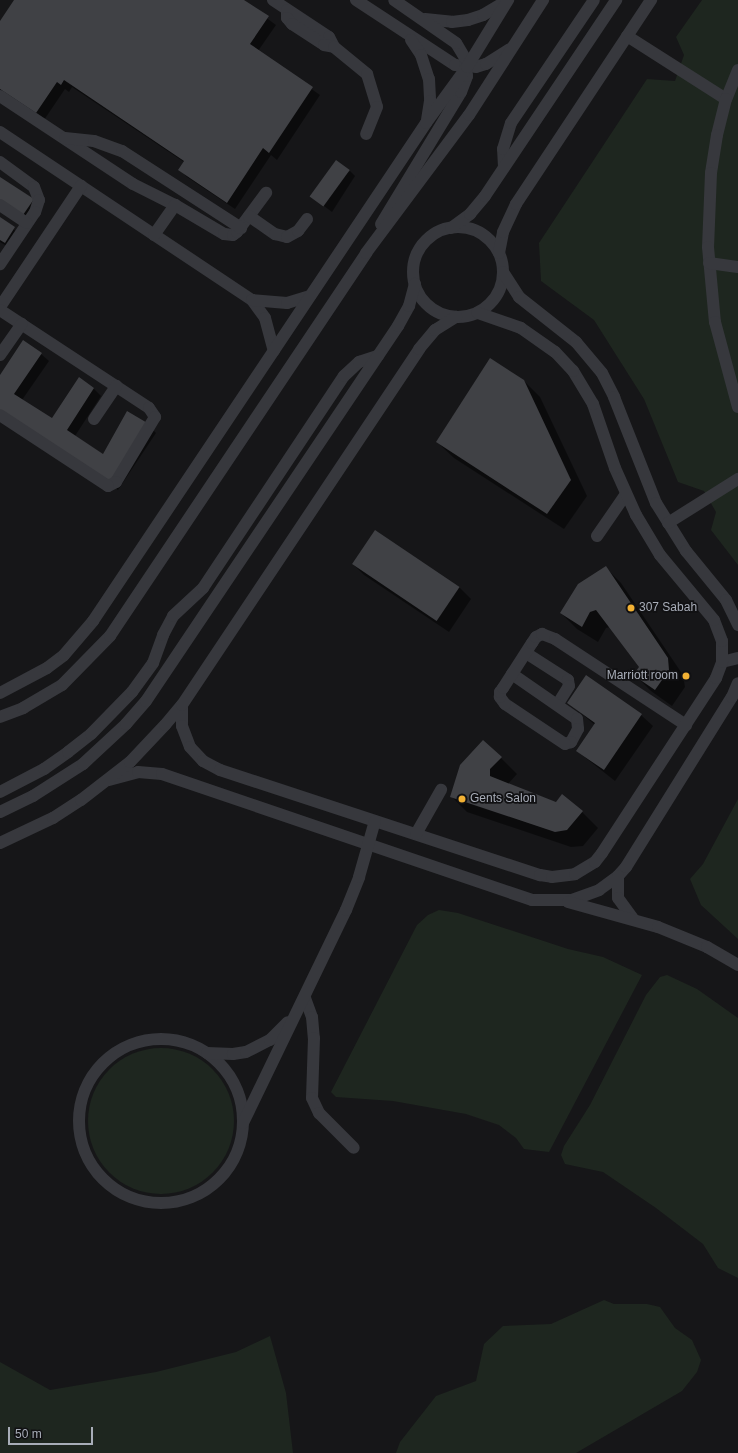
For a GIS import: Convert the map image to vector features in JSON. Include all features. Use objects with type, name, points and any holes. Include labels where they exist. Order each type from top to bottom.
[{"type":"street","points":[[273,0],[287,10],[287,18],[292,24],[324,45],[334,47],[363,69],[370,81],[377,113],[366,134]]},
{"type":"street","points":[[356,0],[446,61],[466,67],[486,64],[516,45]]},
{"type":"street","points":[[366,253],[408,177],[461,92],[466,67],[461,50],[456,43],[394,0]]},
{"type":"street","points":[[421,18],[452,22],[468,20],[483,15],[507,0]]},
{"type":"street","points":[[0,693],[47,668],[80,639],[426,123],[466,67],[507,0]]},
{"type":"street","points":[[0,717],[23,708],[62,685],[110,636],[366,253],[441,155],[516,45],[544,0]]},
{"type":"street","points":[[504,167],[503,149],[511,123],[594,0]]},
{"type":"street","points":[[0,812],[33,796],[83,764],[116,734],[146,702],[404,316],[415,284],[414,273],[418,252],[432,236],[452,228],[478,205],[616,0]]},
{"type":"street","points":[[499,253],[506,222],[516,204],[651,0]]},
{"type":"street","points":[[407,35],[421,55],[429,79],[430,101],[426,123]]},
{"type":"street","points":[[627,36],[726,99]]},
{"type":"street","points":[[738,70],[726,99],[711,172],[708,210],[709,263],[715,322],[738,407]]},
{"type":"street","points":[[0,96],[141,189],[175,205],[224,234],[233,235],[241,228],[266,193]]},
{"type":"street","points":[[0,132],[252,300],[265,318],[274,351]]},
{"type":"street","points":[[64,138],[94,141],[122,151],[241,228]]},
{"type":"street","points":[[0,162],[29,183],[38,193],[38,206],[27,224],[4,249],[0,264]]},
{"type":"street","points":[[0,415],[105,484],[111,486],[116,482],[155,417],[152,410],[0,308],[81,186]]},
{"type":"street","points":[[154,235],[175,205]]},
{"type":"street","points":[[0,206],[27,224]]},
{"type":"street","points":[[249,216],[275,234],[287,237],[298,231],[308,219]]},
{"type":"street","points":[[452,228],[474,230],[492,243],[499,253],[503,272],[519,297],[576,342],[602,373],[614,397],[646,481],[668,523],[686,550],[726,600],[738,626]]},
{"type":"street","points":[[709,263],[738,266]]},
{"type":"street","points":[[478,313],[497,296],[503,272]]},
{"type":"street","points":[[182,705],[182,726],[190,747],[194,753],[211,766],[540,875],[552,877],[575,874],[595,862],[716,678],[722,662],[722,641],[714,620],[660,555],[626,494],[592,404],[573,371],[555,352],[521,328],[478,313],[456,317],[446,316],[430,307],[415,284]]},
{"type":"street","points":[[252,300],[288,303],[310,296]]},
{"type":"street","points":[[0,843],[53,818],[108,780],[148,745],[182,705],[418,349],[435,330],[456,317]]},
{"type":"street","points":[[0,355],[22,324]]},
{"type":"street","points":[[0,792],[68,752],[96,729],[132,692],[153,663],[163,635],[173,616],[198,594],[344,376],[359,362],[378,356]]},
{"type":"street","points":[[94,420],[116,386]]},
{"type":"street","points":[[668,523],[738,479]]},
{"type":"street","points":[[597,536],[626,494]]},
{"type":"street","points":[[223,557],[238,566]]},
{"type":"street","points":[[512,674],[579,722],[568,744],[502,701],[500,692],[536,637],[549,635],[686,725]]},
{"type":"street","points":[[526,653],[568,680],[569,686],[557,705]]},
{"type":"street","points":[[722,662],[738,658]]},
{"type":"street","points":[[564,901],[590,895],[618,876],[732,697],[738,683]]},
{"type":"street","points":[[132,692],[146,702]]},
{"type":"street","points":[[108,780],[138,772],[162,774],[532,900],[564,901],[633,920],[683,936],[738,965]]},
{"type":"street","points":[[416,834],[441,790]]},
{"type":"street","points":[[243,1123],[305,998],[353,894],[375,821]]},
{"type":"street","points":[[618,876],[618,898],[633,920]]},
{"type":"street","points":[[305,998],[312,1017],[314,1038],[312,1098],[319,1113],[354,1148]]},
{"type":"street","points":[[206,1052],[219,1063],[232,1081],[242,1106],[243,1123],[241,1142],[234,1159],[223,1175],[204,1191],[175,1202],[138,1200],[110,1185],[93,1167],[84,1150],[79,1132],[79,1113],[85,1089],[102,1063],[117,1051],[134,1043],[152,1039],[177,1041],[206,1052],[233,1054],[258,1047],[280,1032],[298,1011]]},
{"type":"shaded area","points":[[702,0],[738,0],[738,565],[711,530],[716,512],[704,491],[678,482],[644,399],[594,320],[541,281],[539,243],[647,79],[675,81],[684,55],[676,37]]},
{"type":"shaded area","points":[[738,799],[738,939],[701,905],[690,879],[703,864]]},
{"type":"shaded area","points":[[439,910],[458,913],[568,949],[603,957],[642,975],[549,1152],[524,1149],[516,1138],[499,1125],[466,1114],[393,1101],[336,1097],[331,1092],[417,925],[428,915]]},
{"type":"shaded area","points":[[667,975],[697,989],[738,1018],[738,1278],[718,1268],[703,1244],[656,1208],[603,1172],[565,1164],[561,1155],[564,1146],[590,1105],[646,995],[660,977]]},
{"type":"shaded area","points":[[154,1048],[168,1048],[196,1056],[213,1069],[226,1086],[229,1093],[233,1107],[233,1135],[229,1149],[222,1162],[213,1173],[196,1186],[189,1189],[168,1194],[154,1194],[126,1186],[109,1173],[104,1167],[93,1149],[88,1128],[88,1114],[96,1086],[109,1069],[115,1064],[133,1053]]},
{"type":"shaded area","points":[[604,1300],[614,1304],[647,1304],[660,1307],[675,1328],[692,1340],[701,1360],[697,1372],[682,1391],[576,1453],[396,1453],[400,1442],[436,1396],[476,1381],[484,1344],[503,1326],[551,1324]]},
{"type":"shaded area","points":[[270,1336],[286,1393],[293,1453],[0,1453],[0,1362],[50,1390],[156,1372],[236,1352]]},
{"type":"building","points":[[14,0],[244,0],[269,16],[250,44],[313,87],[269,153],[263,148],[227,203],[178,170],[184,161],[64,80],[61,85],[57,82],[36,113],[0,89],[0,21]]},
{"type":"building","points":[[336,160],[350,170],[323,206],[310,196]]},
{"type":"building","points":[[0,177],[34,199],[23,215],[0,200]]},
{"type":"building","points":[[0,217],[15,227],[5,243],[0,240]]},
{"type":"building","points":[[23,340],[42,353],[14,394],[52,418],[79,377],[94,388],[67,430],[103,454],[127,411],[149,424],[110,483],[0,410],[0,375]]},
{"type":"building","points":[[490,358],[524,380],[571,480],[547,514],[436,442]]},
{"type":"building","points":[[375,530],[460,587],[437,621],[352,564]]},
{"type":"building","points":[[606,566],[668,658],[669,670],[655,690],[633,675],[639,667],[596,610],[590,612],[582,627],[560,613],[578,584]]},
{"type":"building","points":[[586,675],[642,714],[604,770],[576,751],[595,723],[567,703]]},
{"type":"building","points":[[483,740],[502,757],[490,769],[490,776],[556,802],[562,794],[583,811],[567,830],[555,832],[450,797],[460,765]]},
{"type":"place","name":"307 Sabah","points":[[631,608]]},
{"type":"place","name":"Marriott room","points":[[686,676]]},
{"type":"place","name":"Gents Salon","points":[[462,799]]}]
